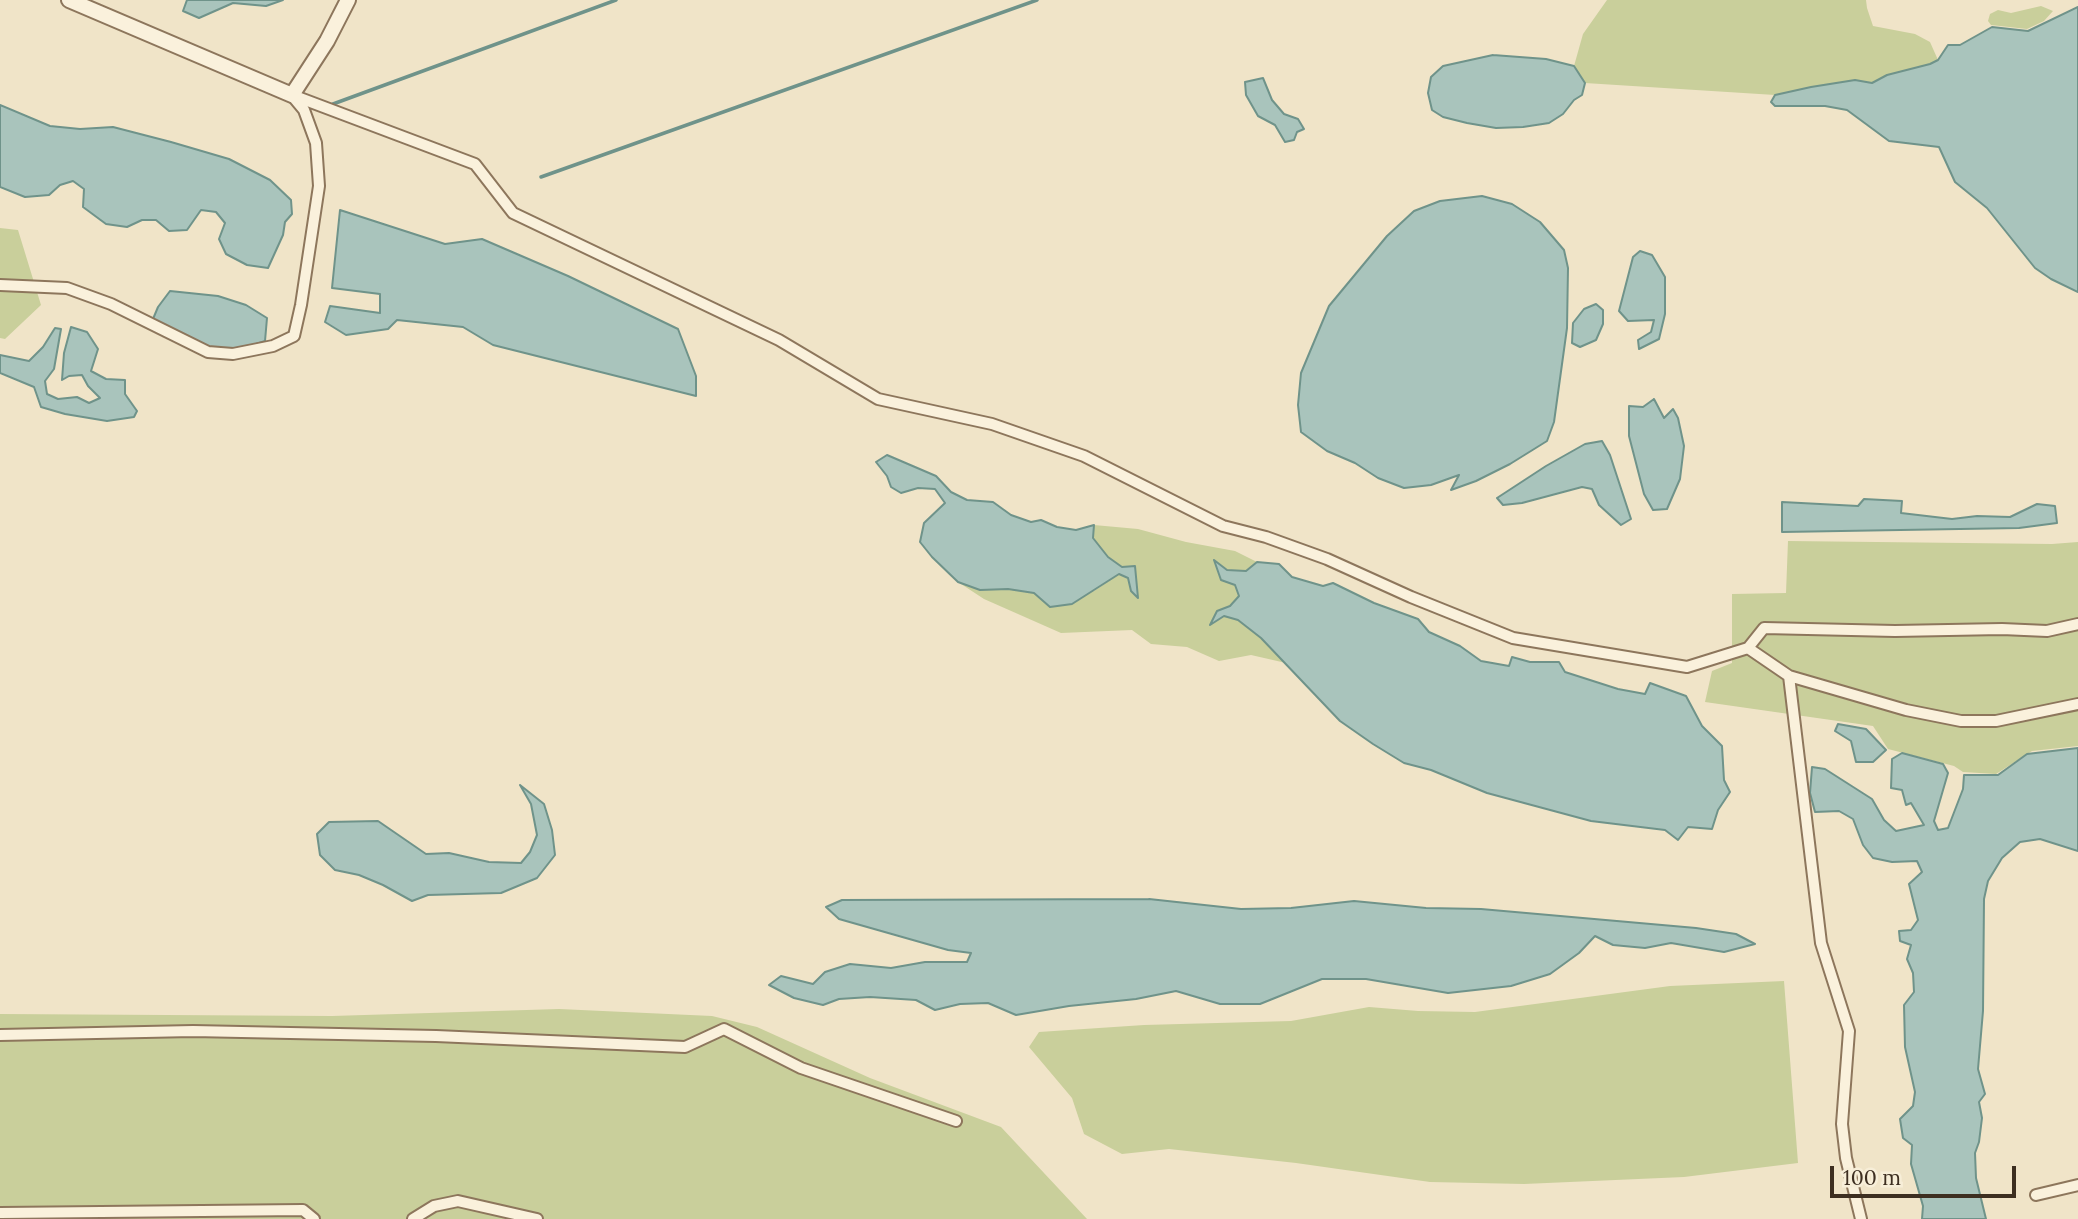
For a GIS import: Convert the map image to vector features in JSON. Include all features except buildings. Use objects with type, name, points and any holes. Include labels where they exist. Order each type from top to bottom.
[{"type":"street","points":[[69,0],[292,96],[475,164],[513,213],[779,340],[878,399],[992,424],[1084,456],[1223,526],[1266,537],[1327,559],[1411,597],[1513,638],[1687,667],[1748,648],[1764,628],[2047,631],[2078,624]]},
{"type":"street","points":[[292,96],[327,41],[348,0]]},
{"type":"street","points":[[0,285],[67,288],[111,304],[208,352],[233,354],[273,346],[294,336],[302,305],[319,186],[316,143],[304,110],[292,96]]},
{"type":"street","points":[[1748,648],[1789,676],[1906,710],[1961,721],[1996,721],[2078,704]]},
{"type":"street","points":[[1789,676],[1821,943],[1849,1031],[1842,1124],[1846,1158],[1861,1219]]},
{"type":"street","points":[[0,1035],[193,1031],[436,1036],[685,1047],[724,1030],[801,1068],[957,1121]]},
{"type":"street","points":[[2036,1195],[2078,1185]]},
{"type":"street","points":[[413,1219],[433,1206],[458,1200],[537,1219]]},
{"type":"street","points":[[0,1213],[33,1216],[137,1210],[303,1210],[314,1219]]},
{"type":"green space","points":[[1607,0],[1866,0],[1873,26],[1915,34],[1930,42],[1938,60],[1887,75],[1872,83],[1855,81],[1775,95],[1585,83],[1574,66],[1583,34]]},
{"type":"green space","points":[[2041,6],[2053,11],[2044,21],[2027,29],[1991,25],[1988,21],[1990,14],[1998,10],[2011,13]]},
{"type":"green space","points":[[0,228],[18,230],[41,305],[5,339],[0,338]]},
{"type":"green space","points":[[1094,525],[1138,529],[1235,551],[1257,562],[1246,571],[1227,570],[1215,561],[1235,585],[1239,596],[1230,606],[1217,611],[1211,624],[1224,616],[1238,620],[1286,663],[1251,655],[1219,661],[1187,647],[1151,644],[1132,630],[1061,633],[984,599],[958,582],[980,590],[1008,589],[1034,593],[1094,591],[1119,574],[1128,578],[1131,591],[1135,567],[1122,567],[1108,557],[1093,538]]},
{"type":"green space","points":[[1788,541],[2078,542],[2078,746],[2032,751],[1996,774],[1963,772],[1954,766],[1888,749],[1873,726],[1705,702],[1712,671],[1732,663],[1732,594],[1786,593]]},
{"type":"green space","points":[[1784,981],[1798,1163],[1684,1177],[1524,1184],[1430,1182],[1169,1149],[1122,1154],[1084,1134],[1072,1098],[1029,1047],[1039,1032],[1144,1025],[1291,1021],[1369,1007],[1475,1012],[1670,986]]},
{"type":"green space","points":[[559,1009],[712,1016],[757,1027],[870,1078],[1001,1127],[1087,1219],[0,1219],[0,1014],[332,1016]]},
{"type":"water","points":[[187,0],[283,0],[266,6],[233,3],[199,18],[183,11]]},
{"type":"water","points":[[2078,7],[2078,292],[2035,268],[1987,208],[1955,182],[1939,147],[1889,141],[1847,110],[1825,106],[1775,106],[1771,102],[1775,95],[1811,87],[1855,80],[1872,83],[1887,75],[1930,64],[1938,60],[1948,45],[1960,45],[1992,27],[2028,31]]},
{"type":"water","points":[[1493,55],[1546,59],[1574,66],[1585,83],[1582,95],[1574,100],[1563,114],[1549,123],[1523,127],[1496,128],[1467,123],[1443,117],[1432,110],[1428,93],[1431,77],[1443,66]]},
{"type":"water","points":[[1263,78],[1272,100],[1284,114],[1298,119],[1304,129],[1297,132],[1294,140],[1285,142],[1275,125],[1258,116],[1246,95],[1245,82]]},
{"type":"water","points":[[0,105],[50,126],[80,129],[113,127],[171,142],[229,159],[270,180],[291,200],[292,214],[285,222],[283,235],[268,268],[247,265],[226,254],[219,239],[225,223],[216,212],[201,210],[187,230],[169,231],[156,220],[142,220],[127,227],[106,224],[83,207],[84,189],[73,181],[60,185],[49,195],[25,197],[0,187]]},
{"type":"water","points":[[1482,196],[1512,204],[1540,222],[1564,250],[1568,268],[1567,328],[1554,422],[1547,441],[1476,481],[1451,490],[1459,475],[1431,485],[1404,488],[1378,478],[1355,463],[1327,451],[1301,432],[1298,405],[1301,373],[1329,306],[1387,236],[1414,211],[1440,201]]},
{"type":"water","points":[[340,210],[445,244],[482,239],[568,276],[678,329],[696,376],[696,396],[493,345],[463,327],[397,320],[388,329],[346,335],[325,322],[330,306],[380,313],[380,294],[332,288]]},
{"type":"water","points":[[1640,251],[1652,255],[1665,277],[1665,314],[1659,339],[1639,349],[1638,340],[1651,332],[1654,320],[1628,321],[1619,311],[1633,257]]},
{"type":"water","points":[[170,291],[218,296],[246,305],[267,318],[265,341],[244,348],[213,349],[180,334],[153,319]]},
{"type":"water","points":[[1596,304],[1603,310],[1603,324],[1596,340],[1580,347],[1572,343],[1573,323],[1584,309]]},
{"type":"water","points":[[71,327],[87,332],[98,349],[91,371],[106,379],[125,380],[125,394],[137,411],[134,417],[107,421],[41,407],[34,387],[0,373],[0,355],[29,361],[43,347],[55,328],[61,329],[54,369],[45,381],[47,394],[58,399],[77,397],[89,403],[100,398],[82,375],[69,376],[62,380],[64,353]]},
{"type":"water","points":[[1654,399],[1664,418],[1673,409],[1678,418],[1684,446],[1680,479],[1667,509],[1653,510],[1644,494],[1629,436],[1629,406],[1643,407]]},
{"type":"water","points":[[1602,441],[1610,455],[1631,519],[1621,525],[1599,505],[1592,489],[1582,487],[1522,503],[1503,505],[1497,498],[1585,444]]},
{"type":"water","points":[[887,455],[936,476],[951,492],[967,500],[993,502],[1011,515],[1031,522],[1041,520],[1057,527],[1076,530],[1094,525],[1093,538],[1108,557],[1122,567],[1135,566],[1138,598],[1131,591],[1128,578],[1119,574],[1072,604],[1050,607],[1034,593],[1008,589],[980,590],[958,582],[920,542],[924,523],[945,503],[935,489],[918,488],[901,493],[891,487],[887,476],[876,462]]},
{"type":"water","points":[[1864,499],[1902,501],[1901,513],[1952,519],[1977,516],[2010,517],[2037,504],[2055,506],[2057,523],[2019,528],[1782,532],[1782,502],[1858,506]]},
{"type":"water","points":[[1214,560],[1227,570],[1246,571],[1257,562],[1279,564],[1292,577],[1323,586],[1333,583],[1374,603],[1418,619],[1429,632],[1460,646],[1481,661],[1509,666],[1512,657],[1530,662],[1559,662],[1565,672],[1618,689],[1645,694],[1650,683],[1686,696],[1702,726],[1722,746],[1724,780],[1730,792],[1718,810],[1712,829],[1688,827],[1678,840],[1665,830],[1591,821],[1487,793],[1431,770],[1404,763],[1340,721],[1261,638],[1238,620],[1224,616],[1210,625],[1217,611],[1230,606],[1239,596],[1235,585],[1221,580]]},
{"type":"water","points":[[1838,724],[1866,729],[1886,750],[1873,762],[1856,762],[1851,741],[1835,731]]},
{"type":"water","points":[[2078,748],[2078,851],[2040,839],[2020,842],[2002,858],[1988,881],[1984,899],[1983,1011],[1978,1069],[1985,1094],[1979,1102],[1982,1118],[1975,1153],[1976,1178],[1986,1219],[1922,1219],[1923,1206],[1911,1164],[1912,1145],[1903,1138],[1900,1119],[1913,1106],[1915,1092],[1905,1047],[1904,1005],[1914,992],[1913,973],[1907,959],[1911,945],[1900,941],[1899,931],[1911,930],[1918,920],[1909,884],[1922,872],[1917,861],[1892,862],[1873,858],[1863,845],[1853,819],[1839,811],[1815,812],[1810,793],[1812,767],[1825,769],[1872,799],[1884,820],[1896,831],[1924,825],[1911,803],[1906,805],[1902,790],[1891,788],[1892,759],[1902,753],[1943,764],[1948,773],[1934,821],[1938,830],[1948,828],[1963,789],[1964,775],[1998,775],[2027,754]]},
{"type":"water","points":[[520,785],[544,804],[552,830],[555,855],[537,878],[501,893],[428,895],[412,901],[359,875],[335,870],[320,855],[317,834],[329,822],[378,821],[426,854],[449,853],[489,862],[521,863],[530,852],[537,835],[531,804]]},
{"type":"water","points":[[1149,899],[1241,909],[1291,908],[1354,901],[1426,908],[1481,909],[1696,928],[1736,934],[1755,944],[1724,952],[1671,943],[1645,948],[1613,945],[1595,936],[1579,953],[1550,974],[1511,986],[1448,993],[1366,979],[1322,979],[1260,1004],[1220,1004],[1176,991],[1016,1015],[988,1003],[960,1004],[935,1010],[916,1000],[870,997],[839,999],[823,1005],[794,998],[769,985],[781,976],[813,984],[825,972],[850,964],[891,968],[925,962],[967,962],[971,953],[948,950],[839,919],[826,907],[842,900]]},
{"type":"waterway","points":[[333,104],[616,0]]},
{"type":"waterway","points":[[541,177],[1037,0]]}]
